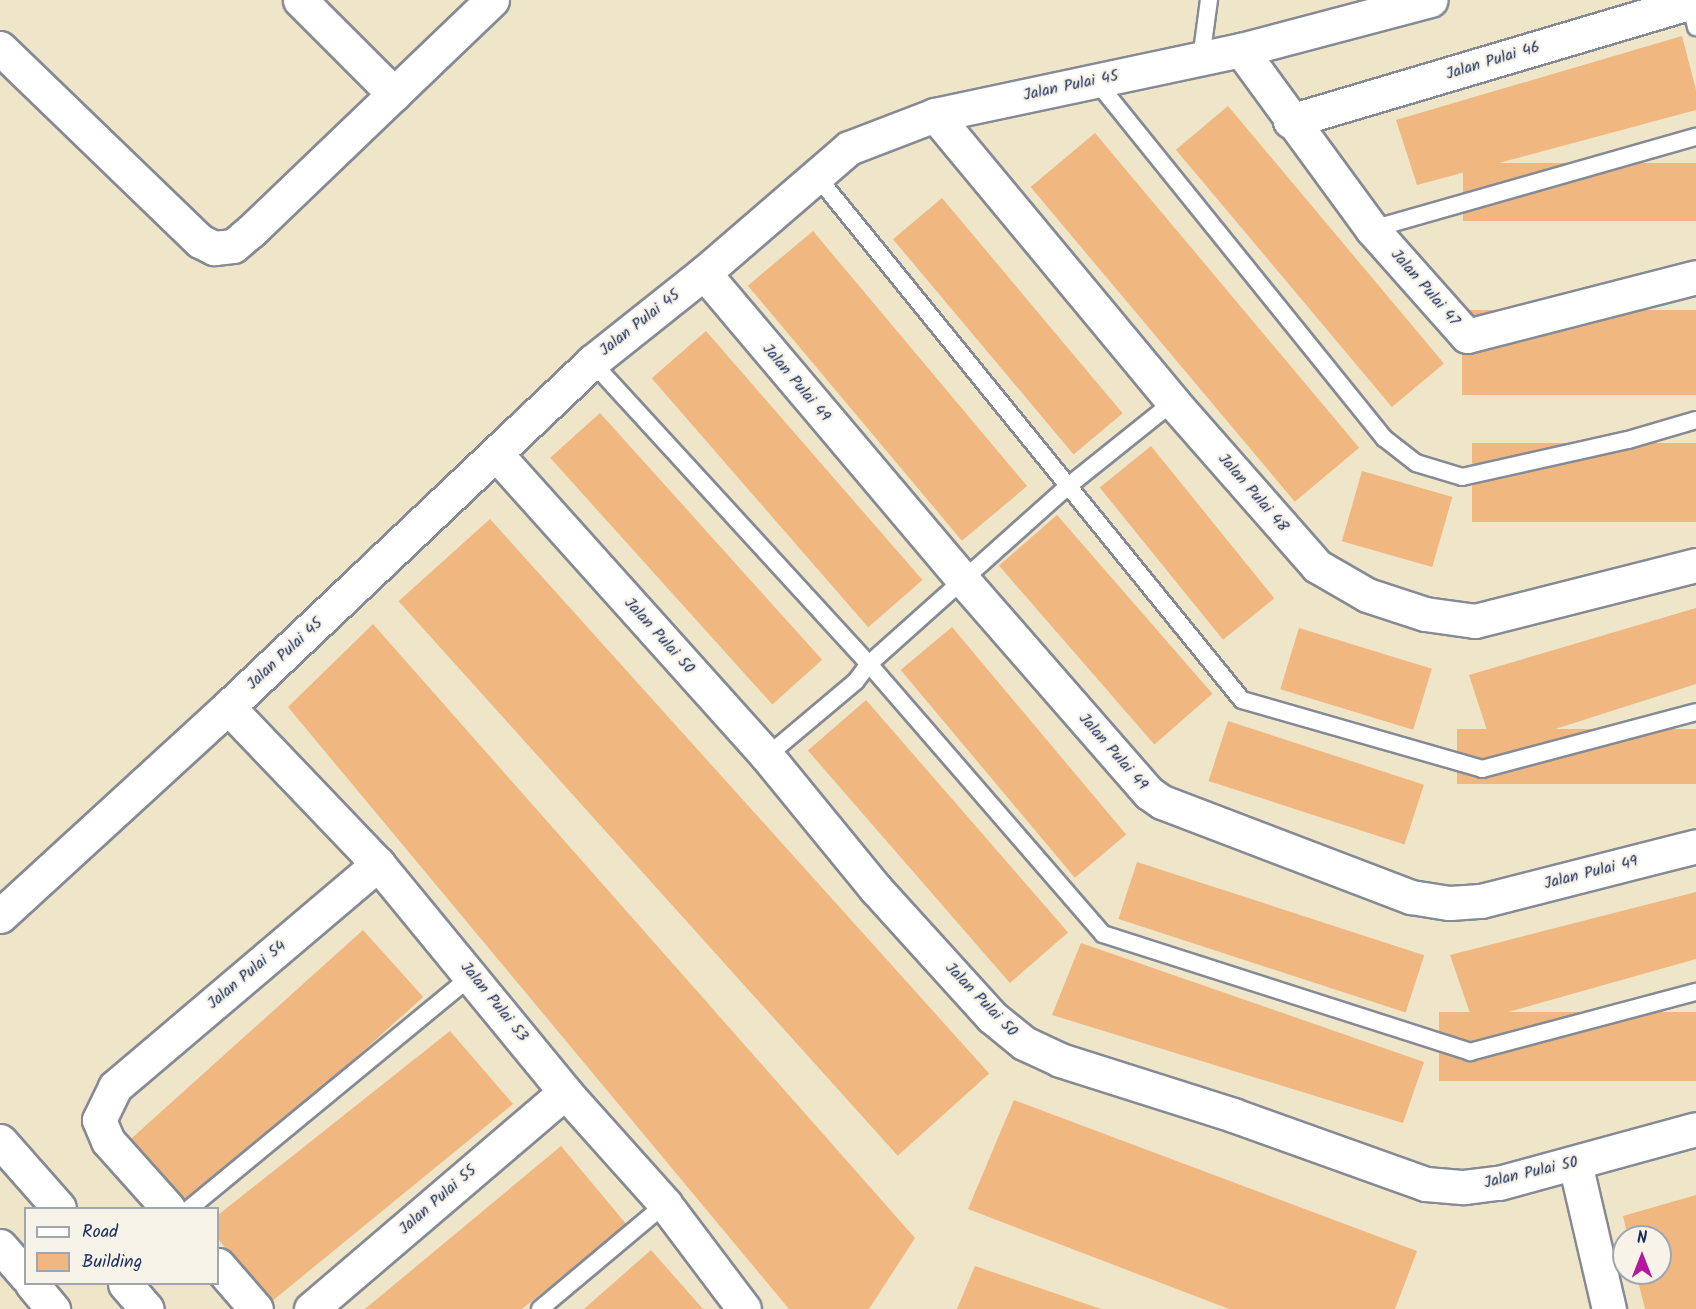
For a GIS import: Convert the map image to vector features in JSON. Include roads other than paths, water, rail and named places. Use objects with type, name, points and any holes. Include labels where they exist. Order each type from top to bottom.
[{"type":"street","points":[[300,0],[394,94]]},
{"type":"street","points":[[0,48],[200,241],[214,248],[233,246],[251,231],[492,0]]},
{"type":"street","name":"Jalan Pulai 45","points":[[0,915],[228,707],[497,455],[592,362],[704,273],[815,174],[849,148],[935,115],[1241,50],[1430,0]]},
{"type":"street","name":"Jalan Pulai 46","points":[[1290,121],[1694,10]]},
{"type":"street","name":"Jalan Pulai 47","points":[[1241,50],[1290,121],[1372,229],[1467,336],[1696,277]]},
{"type":"street","name":"Jalan Pulai 48","points":[[935,115],[1173,402],[1317,566],[1367,596],[1425,614],[1475,621],[1696,565]]},
{"type":"street","name":"Jalan Pulai 49","points":[[704,273],[963,580],[1149,793],[1162,802],[1411,897],[1450,903],[1481,901],[1696,846]]},
{"type":"street","name":"Jalan Pulai 50","points":[[497,455],[767,756],[875,888],[992,1017],[1023,1043],[1060,1060],[1426,1184],[1464,1187],[1499,1183],[1696,1129]]},
{"type":"street","name":"Jalan Pulai 53","points":[[228,707],[378,864],[473,975],[565,1092],[665,1204],[744,1309]]},
{"type":"street","name":"Jalan Pulai 54","points":[[166,1207],[108,1141],[99,1120],[115,1087],[378,864]]},
{"type":"street","name":"Jalan Pulai 55","points":[[311,1309],[565,1092]]},
{"type":"street","points":[[0,1141],[57,1207]]},
{"type":"street","points":[[1575,1163],[1609,1309]]},
{"type":"street","points":[[0,1246],[24,1274]]},
{"type":"street","points":[[219,1266],[256,1309]]},
{"type":"street","points":[[33,1285],[53,1309]]},
{"type":"street","points":[[125,1285],[147,1309]]},
{"type":"lane","points":[[1201,59],[1209,0]]},
{"type":"lane","points":[[1096,81],[1384,438],[1416,463],[1462,477],[1696,420]]},
{"type":"lane","points":[[1372,229],[1696,137]]},
{"type":"lane","points":[[815,174],[1242,700],[1482,769],[1696,712]]},
{"type":"lane","points":[[592,362],[869,664],[1103,934],[1470,1052],[1696,992]]},
{"type":"lane","points":[[767,756],[856,681],[869,664],[1067,487],[1173,402]]},
{"type":"lane","points":[[192,1207],[473,975]]},
{"type":"lane","points":[[540,1309],[665,1204]]}]
